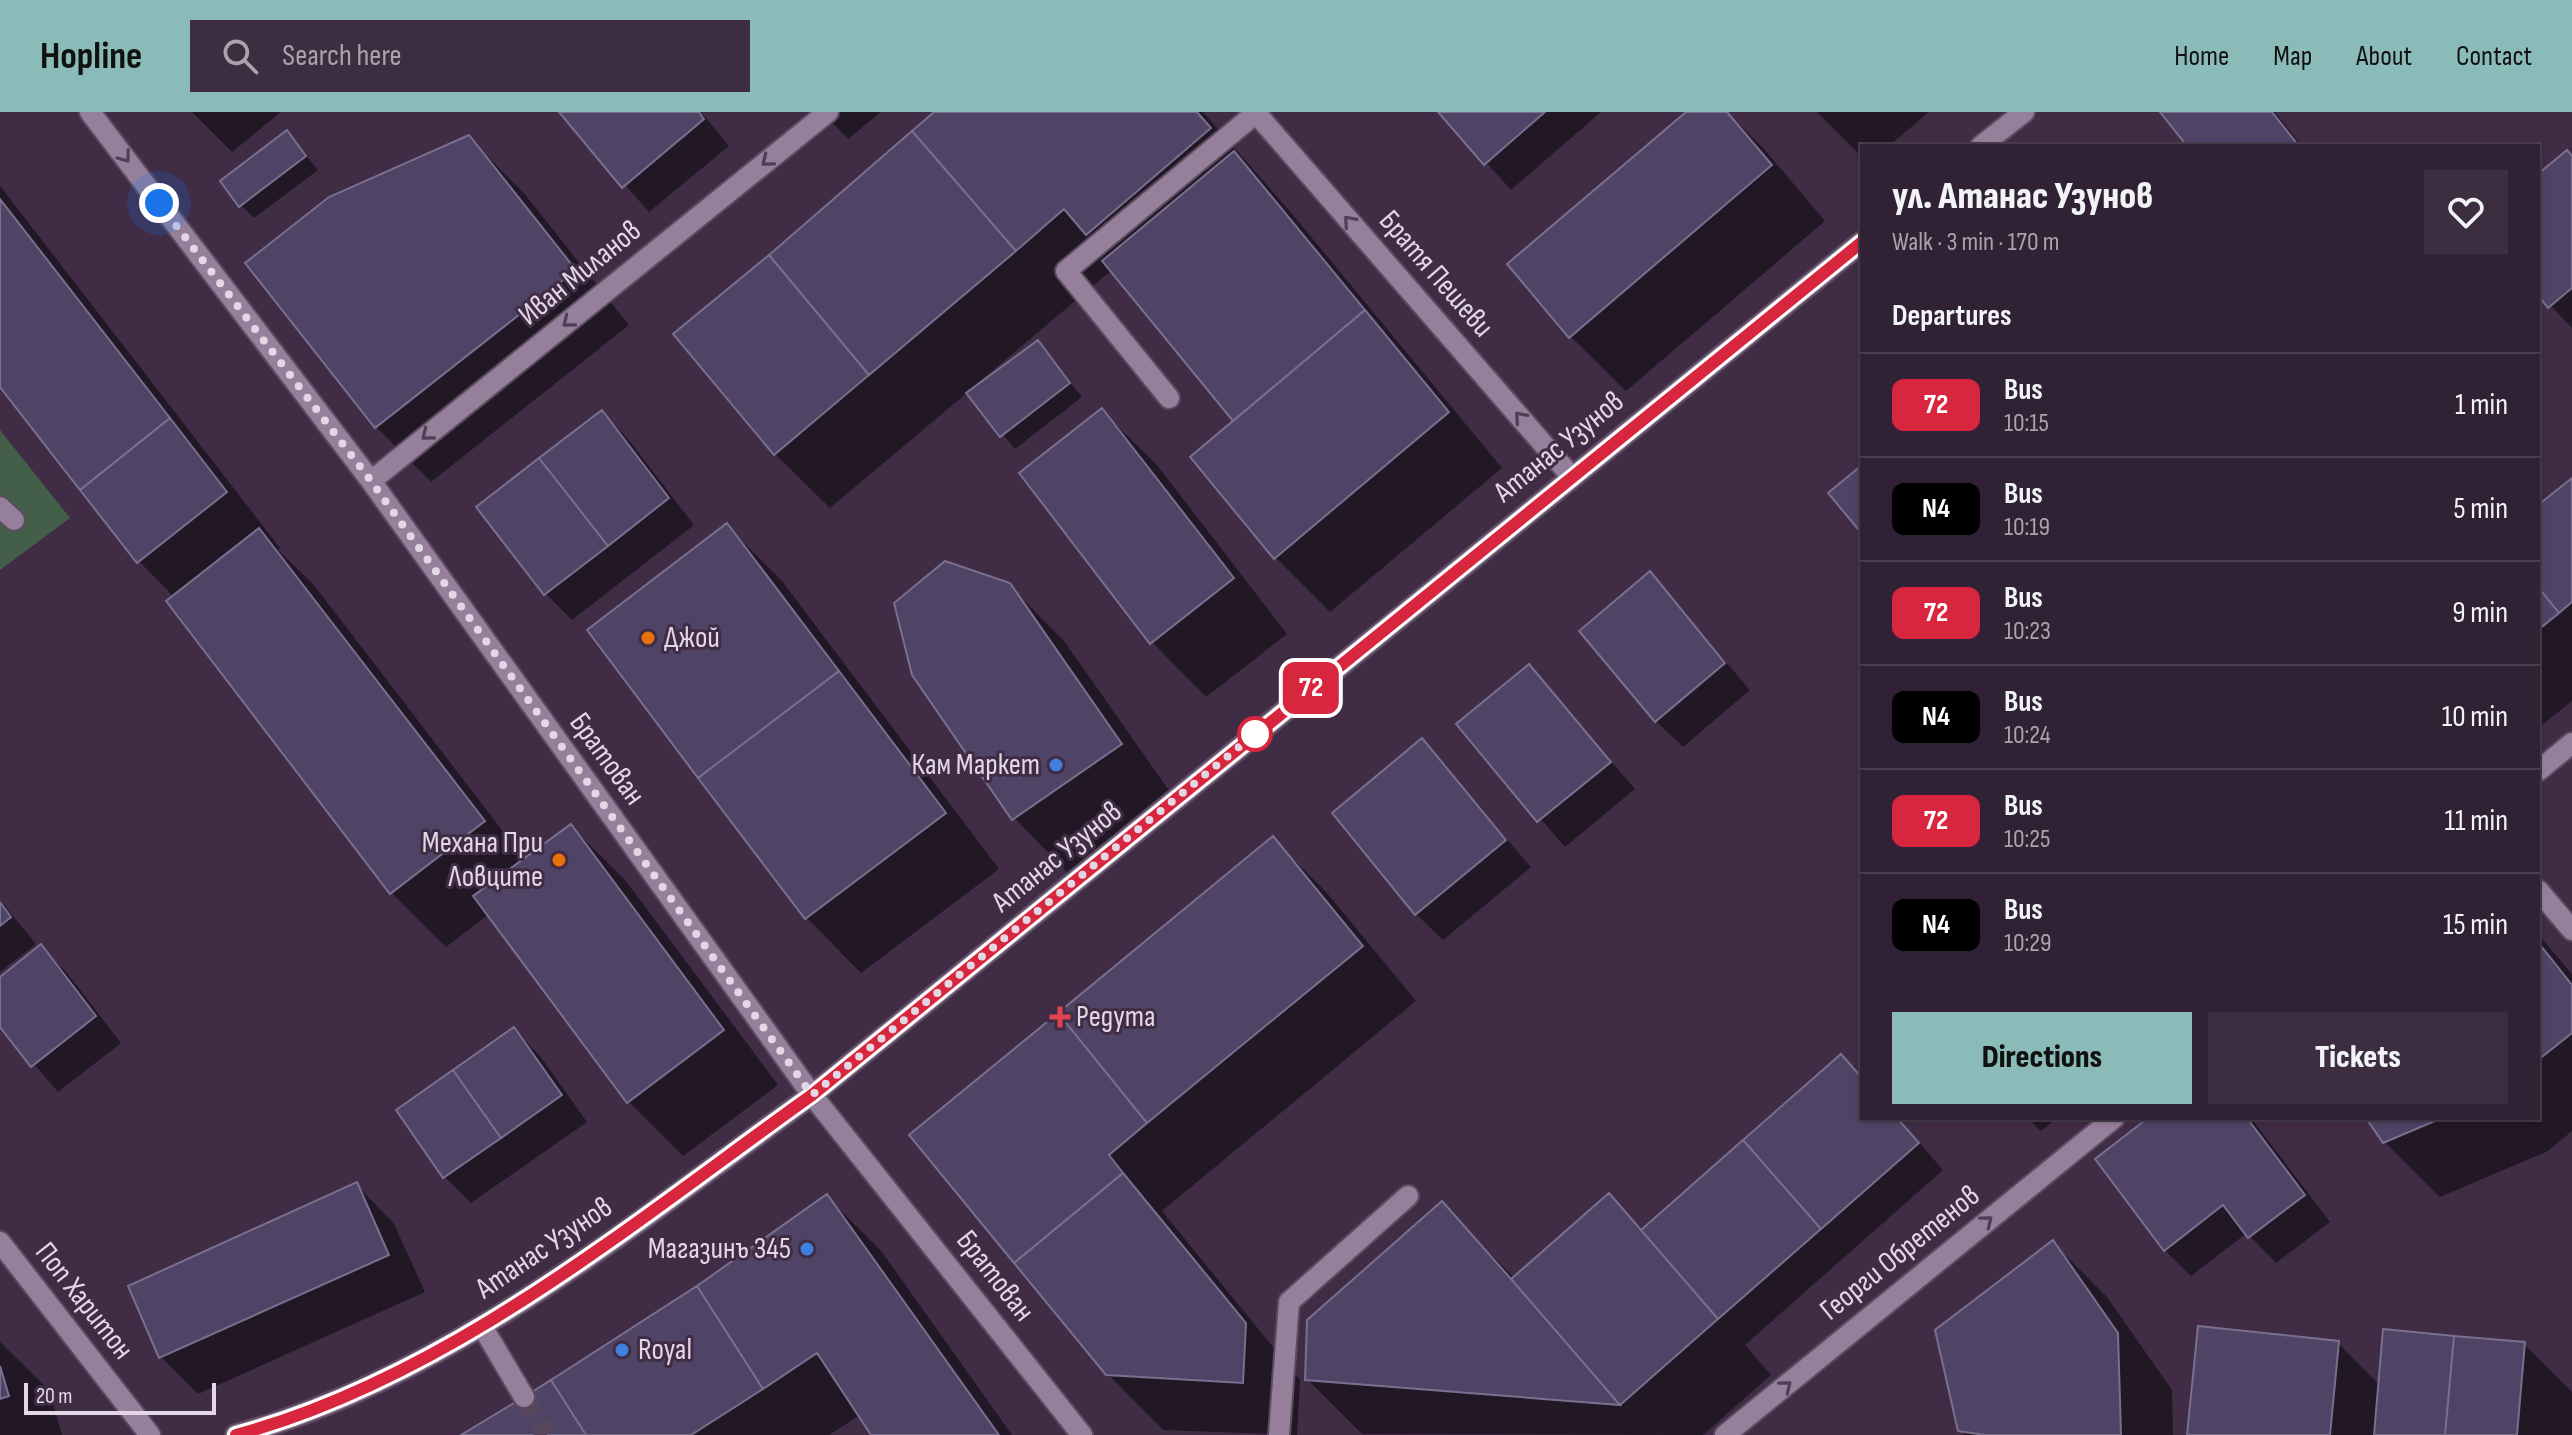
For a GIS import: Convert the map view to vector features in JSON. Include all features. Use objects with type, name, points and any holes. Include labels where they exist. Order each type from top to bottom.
[{"type":"street","name":"Братован","points":[[90,112],[371,481],[812,1095],[1082,1435]]},
{"type":"street","name":"Иван Миланов","points":[[371,481],[828,112]]},
{"type":"street","points":[[1984,144],[2024,112]]},
{"type":"street","points":[[1169,398],[1066,271],[1255,113]]},
{"type":"street","name":"Братя Пешеви","points":[[1255,113],[1571,476]]},
{"type":"street","name":"Атанас Узунов","points":[[236,1435],[274,1430],[384,1380],[482,1326],[647,1214],[812,1095],[1860,244]]},
{"type":"street","points":[[2540,769],[2572,743]]},
{"type":"street","points":[[2540,892],[2572,930]]},
{"type":"street","name":"Георги Обретенов","points":[[1725,1435],[2112,1120]]},
{"type":"street","points":[[1279,1435],[1289,1302],[1408,1196]]},
{"type":"street","name":"Поп Харитон","points":[[0,1242],[150,1435]]},
{"type":"street","points":[[482,1326],[524,1397]]},
{"type":"green space","points":[[0,430],[70,518],[0,570]]},
{"type":"building","points":[[559,112],[699,112],[704,119],[622,188]]},
{"type":"building","points":[[934,112],[1197,112],[1211,128],[1086,235],[1064,209],[1016,251],[912,131]]},
{"type":"building","points":[[1438,112],[1545,112],[1484,165]]},
{"type":"building","points":[[1686,112],[1727,112],[1772,165],[1569,338],[1507,264]]},
{"type":"building","points":[[2160,112],[2272,112],[2297,144],[2185,144]]},
{"type":"building","points":[[287,130],[306,156],[239,207],[220,181]]},
{"type":"building","points":[[912,131],[1016,251],[869,375],[769,255]]},
{"type":"building","points":[[469,135],[576,270],[375,428],[245,263],[329,197]]},
{"type":"building","points":[[2567,150],[2572,156],[2572,288],[2548,308],[2540,298],[2540,172]]},
{"type":"building","points":[[1234,151],[1365,310],[1233,421],[1102,261]]},
{"type":"building","points":[[0,199],[170,418],[80,490],[0,387]]},
{"type":"building","points":[[769,255],[869,375],[774,455],[673,334]]},
{"type":"building","points":[[1365,310],[1449,412],[1274,559],[1190,457]]},
{"type":"building","points":[[1038,340],[1070,383],[1000,437],[966,393]]},
{"type":"building","points":[[1102,408],[1234,578],[1150,644],[1019,473]]},
{"type":"building","points":[[602,410],[669,498],[608,546],[539,458]]},
{"type":"building","points":[[170,418],[227,492],[137,563],[80,490]]},
{"type":"building","points":[[539,458],[608,546],[544,595],[476,507]]},
{"type":"building","points":[[1860,467],[1860,532],[1828,493]]},
{"type":"building","points":[[2572,478],[2572,602],[2559,613],[2540,589],[2540,503]]},
{"type":"building","points":[[727,523],[839,671],[698,778],[587,630]]},
{"type":"building","points":[[259,528],[485,821],[390,894],[166,601]]},
{"type":"building","points":[[945,561],[1010,583],[1122,744],[1012,820],[912,675],[894,603]]},
{"type":"building","points":[[1650,571],[1725,663],[1655,722],[1579,631]]},
{"type":"building","points":[[2540,589],[2559,613],[2540,628]]},
{"type":"building","points":[[1529,664],[1611,762],[1537,822],[1456,724]]},
{"type":"building","points":[[839,671],[946,813],[805,919],[698,778]]},
{"type":"building","points":[[1422,738],[1506,840],[1415,915],[1332,813]]},
{"type":"building","points":[[571,824],[724,1030],[627,1103],[473,896]]},
{"type":"building","points":[[1273,836],[1363,946],[1147,1123],[1058,1013]]},
{"type":"building","points":[[0,902],[11,917],[0,926]]},
{"type":"building","points":[[41,944],[96,1016],[31,1067],[0,1027],[0,977]]},
{"type":"building","points":[[2540,945],[2572,985],[2572,1033],[2540,1058]]},
{"type":"building","points":[[1058,1013],[1147,1123],[1109,1155],[1123,1173],[1014,1263],[909,1135]]},
{"type":"building","points":[[514,1027],[562,1095],[501,1138],[453,1070]]},
{"type":"building","points":[[1841,1054],[1860,1076],[1860,1120],[1899,1120],[1919,1143],[1821,1229],[1743,1140]]},
{"type":"building","points":[[453,1070],[501,1138],[443,1178],[396,1110]]},
{"type":"building","points":[[2145,1120],[2249,1120],[2305,1195],[2248,1238],[2223,1205],[2164,1251],[2095,1159]]},
{"type":"building","points":[[2367,1120],[2437,1120],[2383,1143]]},
{"type":"building","points":[[1743,1140],[1821,1229],[1718,1319],[1641,1230]]},
{"type":"building","points":[[1123,1173],[1246,1323],[1243,1383],[1106,1375],[1014,1263]]},
{"type":"building","points":[[357,1182],[389,1255],[159,1358],[128,1286]]},
{"type":"building","points":[[1609,1193],[1718,1319],[1620,1405],[1511,1279]]},
{"type":"building","points":[[827,1194],[999,1435],[871,1435],[817,1353],[763,1389],[697,1286]]},
{"type":"building","points":[[1442,1201],[1620,1405],[1305,1380],[1307,1320]]},
{"type":"building","points":[[2053,1240],[2118,1333],[2121,1435],[1985,1435],[1958,1431],[1935,1330]]},
{"type":"building","points":[[697,1286],[763,1389],[691,1435],[586,1435],[551,1380]]},
{"type":"building","points":[[2198,1326],[2339,1341],[2330,1435],[2187,1435]]},
{"type":"building","points":[[2383,1329],[2454,1336],[2445,1435],[2374,1435]]},
{"type":"building","points":[[2454,1336],[2525,1342],[2517,1435],[2445,1435]]},
{"type":"building","points":[[0,1366],[9,1396],[0,1399]]},
{"type":"building","points":[[551,1380],[586,1435],[461,1435],[524,1397]]},
{"type":"tunnel","points":[[524,1397],[546,1435]]},
{"type":"bus line","name":"72","points":[[236,1435],[275,1425],[384,1380],[482,1326],[647,1214],[812,1095],[1629,428],[1860,244]]},
{"type":"place","name":"Джой","points":[[648,638]]},
{"type":"place","name":"Кам Маркет","points":[[1056,765]]},
{"type":"place","name":"Механа При Ловците","points":[[559,860]]},
{"type":"place","name":"Редута","points":[[1060,1017]]},
{"type":"place","name":"Магазинъ 345","points":[[807,1249]]},
{"type":"place","name":"Royal","points":[[622,1350]]},
{"type":"route","points":[[159,203],[371,481],[812,1095],[1255,734]]}]
